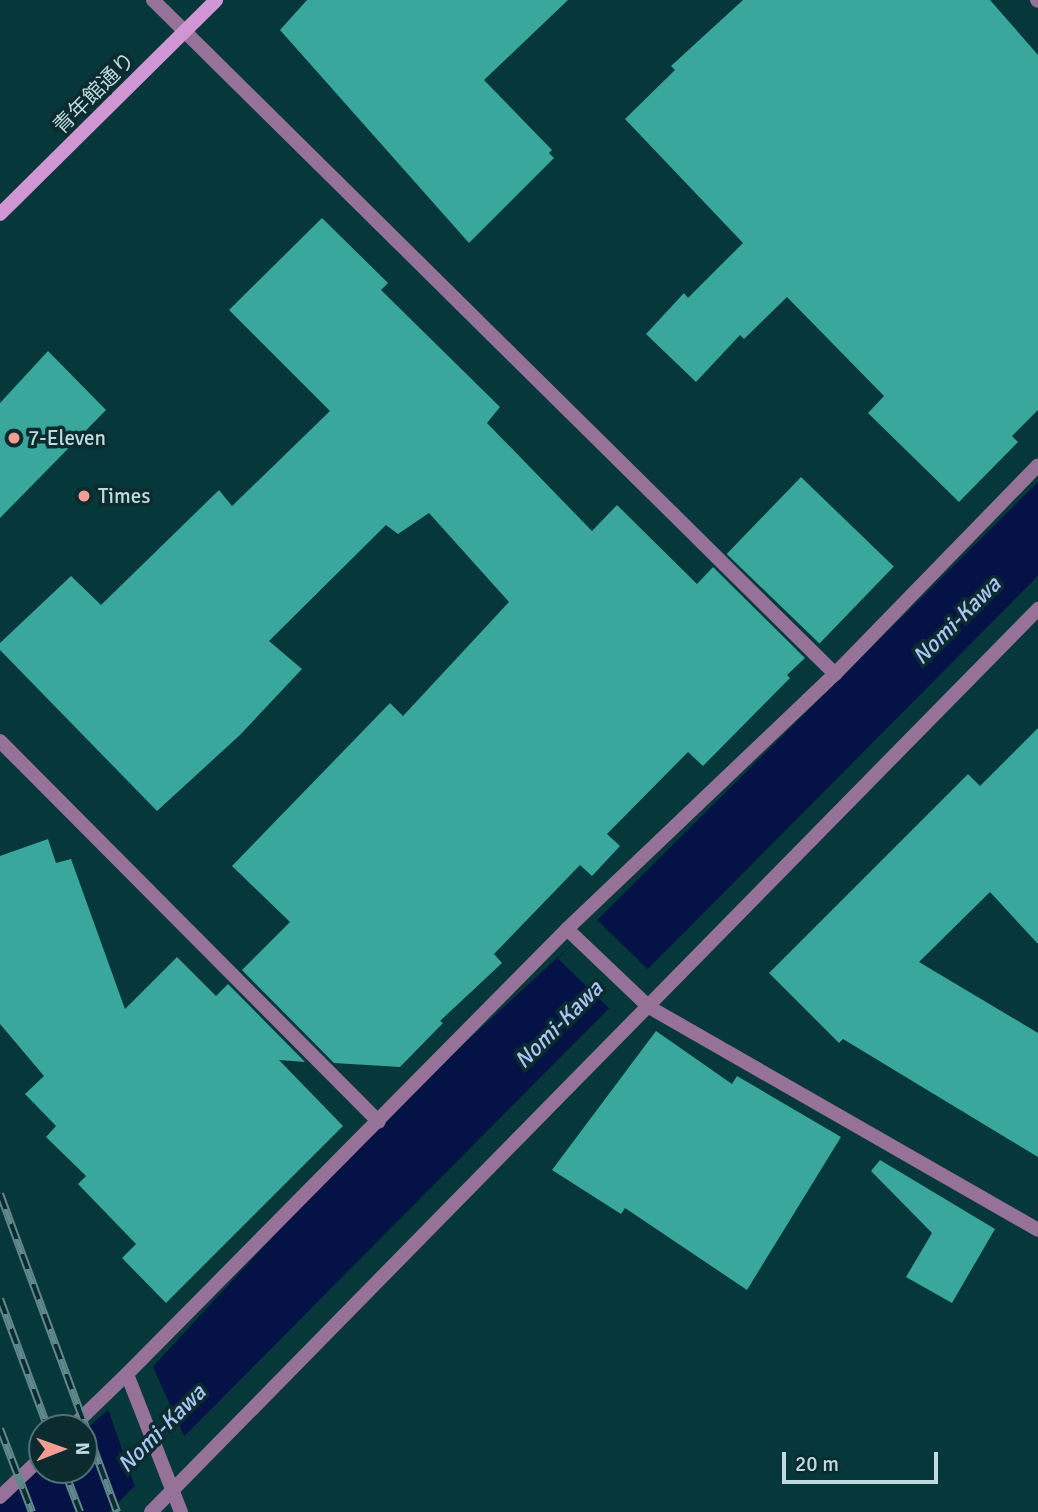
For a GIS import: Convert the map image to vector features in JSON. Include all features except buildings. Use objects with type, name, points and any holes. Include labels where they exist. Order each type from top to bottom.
[{"type":"street","points":[[153,0],[835,674]]},
{"type":"street","name":"青年館通り","points":[[0,214],[216,0]]},
{"type":"street","points":[[86,1414],[379,1122],[567,929],[835,674],[1038,465]]},
{"type":"street","points":[[151,1512],[1038,609]]},
{"type":"street","points":[[0,741],[379,1122]]},
{"type":"street","points":[[567,929],[649,1007],[1038,1230]]},
{"type":"street","points":[[127,1374],[181,1512]]},
{"type":"street","points":[[0,1497],[28,1470]]},
{"type":"water","name":"Nomi-Kawa","points":[[1038,482],[1038,576],[109,1512],[0,1512],[0,1504],[28,1479],[28,1484],[98,1484],[98,1419],[135,1386],[379,1122],[583,934]]},
{"type":"pier","points":[[596,919],[652,973],[614,1013],[558,959]]},
{"type":"pier","points":[[152,1365],[186,1440],[136,1490],[107,1406]]},
{"type":"railway","points":[[0,1194],[117,1512]]},
{"type":"railway","points":[[0,1299],[43,1414]]},
{"type":"railway","points":[[0,1429],[32,1512]]},
{"type":"railway","points":[[69,1484],[80,1512]]},
{"type":"place","name":"7-Eleven","points":[[14,438]]},
{"type":"place","name":"Times","points":[[84,496]]}]
